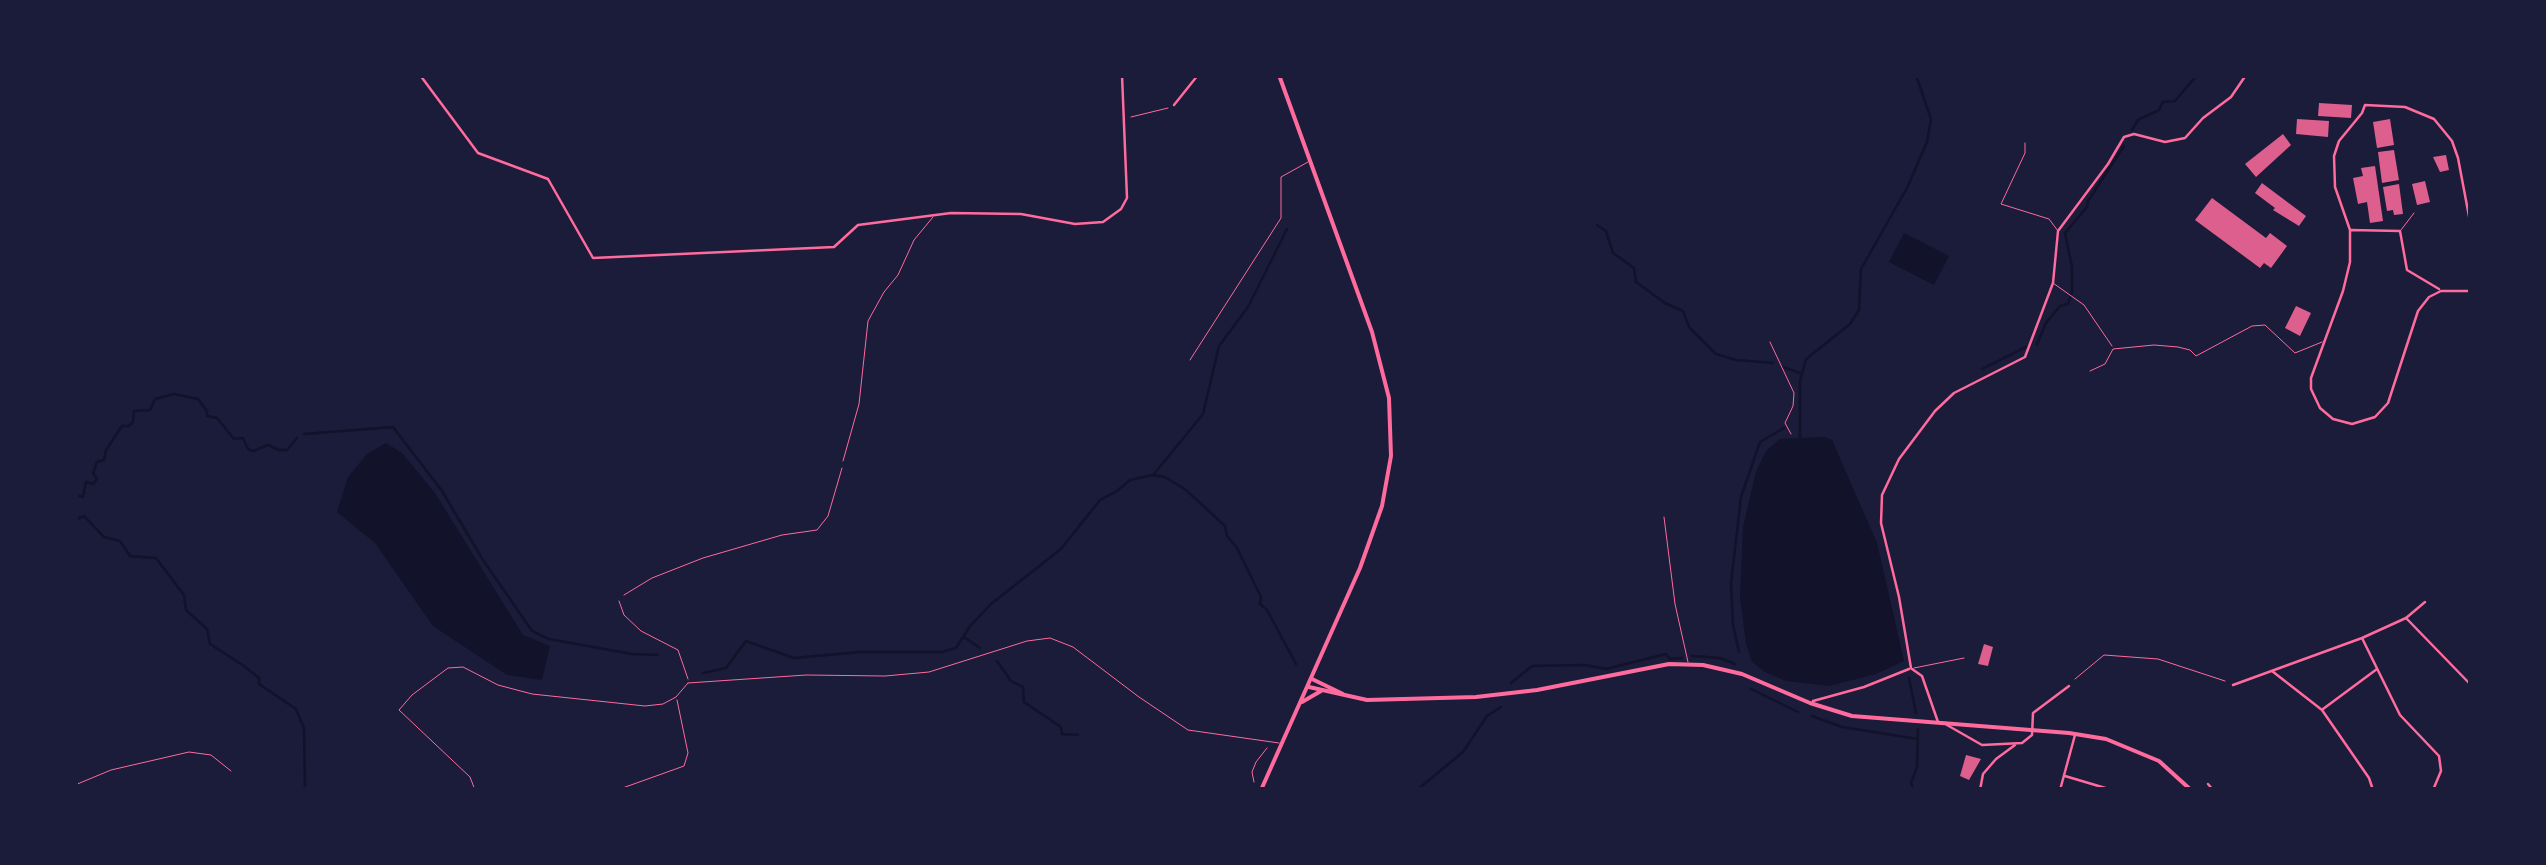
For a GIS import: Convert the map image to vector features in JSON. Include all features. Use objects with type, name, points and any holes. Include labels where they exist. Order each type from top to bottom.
[{"type":"street","points":[[420,75],[478,153],[548,178],[593,258],[834,247],[858,226],[967,212],[1075,224],[1103,222],[1121,209],[1127,198],[1122,75]]},
{"type":"street","points":[[1174,106],[1198,75]]},
{"type":"street","points":[[1262,788],[1360,568],[1382,506],[1392,436],[1385,380],[1372,332],[1279,75]]},
{"type":"street","points":[[1938,724],[1922,676],[1911,668],[1899,597],[1882,537],[1882,495],[1899,459],[1935,410],[1954,393],[2025,357],[2053,283],[2058,230],[2128,134],[2165,142],[2185,138],[2230,97],[2246,75]]},
{"type":"street","points":[[2441,290],[2418,311],[2388,403],[2364,422],[2352,424],[2333,419],[2314,399],[2311,378],[2344,291],[2350,262],[2350,230],[2335,186],[2334,156],[2339,141],[2365,104],[2404,107],[2434,119],[2452,141],[2458,158],[2471,228]]},
{"type":"street","points":[[2350,230],[2400,231],[2407,270],[2441,290],[2471,291]]},
{"type":"street","points":[[2233,686],[2362,638],[2406,618],[2425,602]]},
{"type":"street","points":[[2406,618],[2471,685]]},
{"type":"street","points":[[2362,638],[2400,715],[2438,756],[2441,771],[2433,790]]},
{"type":"street","points":[[1309,687],[1388,701],[1506,694],[1649,667],[1688,664],[1742,674],[1852,716],[2106,739],[2151,756],[2191,790]]},
{"type":"street","points":[[1810,703],[1864,688],[1911,668]]},
{"type":"street","points":[[2322,710],[2377,669]]},
{"type":"street","points":[[2272,671],[2322,710],[2369,778],[2373,790]]},
{"type":"street","points":[[1312,679],[1347,696]]},
{"type":"street","points":[[1980,790],[1983,774],[1996,758],[2030,738],[2034,713],[2069,686]]},
{"type":"street","points":[[1302,702],[1321,692]]},
{"type":"street","points":[[1947,724],[1982,745],[2016,744]]},
{"type":"street","points":[[2060,790],[2075,734]]},
{"type":"street","points":[[2064,776],[2112,790]]},
{"type":"street","points":[[2208,784],[2213,790]]},
{"type":"lane","points":[[2025,143],[2001,204],[2049,219],[2058,230]]},
{"type":"lane","points":[[1190,360],[1281,218],[1282,177],[1310,162]]},
{"type":"lane","points":[[2400,231],[2414,213]]},
{"type":"lane","points":[[844,462],[859,404],[868,321],[898,275],[914,240],[933,216]]},
{"type":"lane","points":[[2053,283],[2096,318],[2113,349]]},
{"type":"lane","points":[[2113,349],[2166,346],[2190,350],[2196,356],[2252,326],[2265,325],[2295,353],[2323,342]]},
{"type":"lane","points":[[2090,371],[2105,364],[2113,349]]},
{"type":"lane","points":[[1664,517],[1675,604],[1688,664]]},
{"type":"lane","points":[[619,601],[622,611],[642,631],[678,650],[688,683]]},
{"type":"lane","points":[[475,790],[470,777],[400,710],[412,696],[453,666],[508,688],[555,698],[654,706],[676,696],[688,683],[929,672],[1028,641],[1050,638],[1074,647],[1188,730],[1282,744]]},
{"type":"lane","points":[[1911,668],[1964,658]]},
{"type":"lane","points":[[617,790],[684,766],[688,753],[676,696]]},
{"type":"lane","points":[[75,785],[111,770],[189,752],[211,755],[231,771]]},
{"type":"path","points":[[1123,117],[1161,112],[1174,106]]},
{"type":"path","points":[[1770,342],[1794,393],[1785,423],[1791,434]]},
{"type":"path","points":[[619,601],[626,592],[652,578],[822,526],[844,462]]},
{"type":"path","points":[[2069,686],[2104,655],[2158,659],[2192,668],[2233,686]]},
{"type":"path","points":[[1262,788],[1254,782],[1252,772],[1272,742]]},
{"type":"shaded area","points":[[1904,233],[1949,256],[1934,285],[1889,262]]},
{"type":"shaded area","points":[[1780,439],[1832,440],[1877,543],[1904,661],[1876,674],[1829,686],[1786,681],[1752,662],[1740,597],[1743,527],[1756,472],[1766,451]]},
{"type":"shaded area","points":[[386,443],[402,453],[435,493],[523,635],[550,646],[542,680],[507,675],[433,626],[375,543],[337,512],[348,477],[367,454]]},
{"type":"building","points":[[2319,103],[2352,105],[2351,118],[2318,116]]},
{"type":"building","points":[[2297,119],[2329,121],[2328,137],[2296,134]]},
{"type":"building","points":[[2390,119],[2394,145],[2377,148],[2373,122]]},
{"type":"building","points":[[2283,134],[2291,145],[2256,177],[2245,164]]},
{"type":"building","points":[[2394,150],[2399,180],[2382,183],[2378,152]]},
{"type":"building","points":[[2446,155],[2449,170],[2440,172],[2433,157]]},
{"type":"building","points":[[2375,166],[2383,221],[2370,223],[2367,202],[2358,204],[2353,178],[2363,176],[2361,168]]},
{"type":"building","points":[[2425,181],[2430,202],[2417,205],[2412,184]]},
{"type":"building","points":[[2262,183],[2306,216],[2299,226],[2255,193]]},
{"type":"building","points":[[2399,184],[2403,214],[2394,215],[2393,210],[2387,211],[2383,187]]},
{"type":"building","points":[[2212,198],[2266,238],[2270,233],[2287,246],[2271,268],[2264,263],[2260,268],[2195,220]]},
{"type":"building","points":[[2296,306],[2311,313],[2300,336],[2285,328]]},
{"type":"building","points":[[1984,644],[1993,647],[1988,666],[1978,664]]},
{"type":"building","points":[[1966,755],[1981,759],[1969,780],[1960,776]]},
{"type":"waterway","points":[[1800,438],[1800,381],[1806,359],[1850,324],[1859,310],[1861,269],[1907,188],[1927,142],[1931,119],[1916,75]]},
{"type":"waterway","points":[[2132,130],[2138,120],[2159,110],[2163,102],[2175,101],[2197,75]]},
{"type":"waterway","points":[[2037,344],[2046,323],[2060,306],[2068,304],[2072,292],[2065,233],[2087,207],[2124,146]]},
{"type":"waterway","points":[[1597,225],[1606,231],[1613,253],[1634,268],[1636,282],[1683,311],[1689,327],[1716,354],[1773,363]]},
{"type":"waterway","points":[[1154,474],[1203,414],[1219,346],[1248,307],[1287,229]]},
{"type":"waterway","points":[[1982,369],[2026,347]]},
{"type":"waterway","points":[[1783,367],[1800,373]]},
{"type":"waterway","points":[[75,500],[76,495],[83,497],[86,482],[93,484],[97,479],[93,473],[97,462],[104,460],[122,426],[133,422],[134,411],[150,410],[155,399],[174,394],[198,399],[207,416],[217,418],[234,439],[243,438],[253,451],[268,445],[287,450],[297,438]]},
{"type":"waterway","points":[[304,434],[393,427],[442,491],[532,631],[549,639],[658,655]]},
{"type":"waterway","points":[[1739,652],[1731,583],[1741,497],[1760,442],[1784,428]]},
{"type":"waterway","points":[[703,673],[726,668],[746,641],[794,658],[859,652],[942,652],[956,648],[991,604],[1061,549],[1100,500],[1130,480],[1153,475],[1165,477],[1186,490],[1225,526],[1261,597],[1260,604],[1296,664]]},
{"type":"waterway","points":[[75,520],[84,516],[104,537],[120,541],[130,556],[156,558],[184,595],[186,610],[207,629],[210,644],[296,709],[304,728],[305,790]]},
{"type":"waterway","points":[[964,637],[980,648]]},
{"type":"waterway","points":[[1511,683],[1532,666],[1585,665],[1606,669],[1666,654],[1670,659],[1682,658]]},
{"type":"waterway","points":[[1692,656],[1720,658],[1735,664]]},
{"type":"waterway","points":[[997,661],[1011,681],[1023,687],[1024,702],[1061,727],[1062,734],[1078,735]]},
{"type":"waterway","points":[[1909,678],[1916,713]]},
{"type":"waterway","points":[[1751,689],[1798,712]]},
{"type":"waterway","points":[[1417,790],[1463,752],[1487,716],[1501,707]]},
{"type":"waterway","points":[[1812,716],[1842,727],[1918,739]]},
{"type":"waterway","points":[[1914,790],[1911,783],[1917,767],[1918,729]]}]
